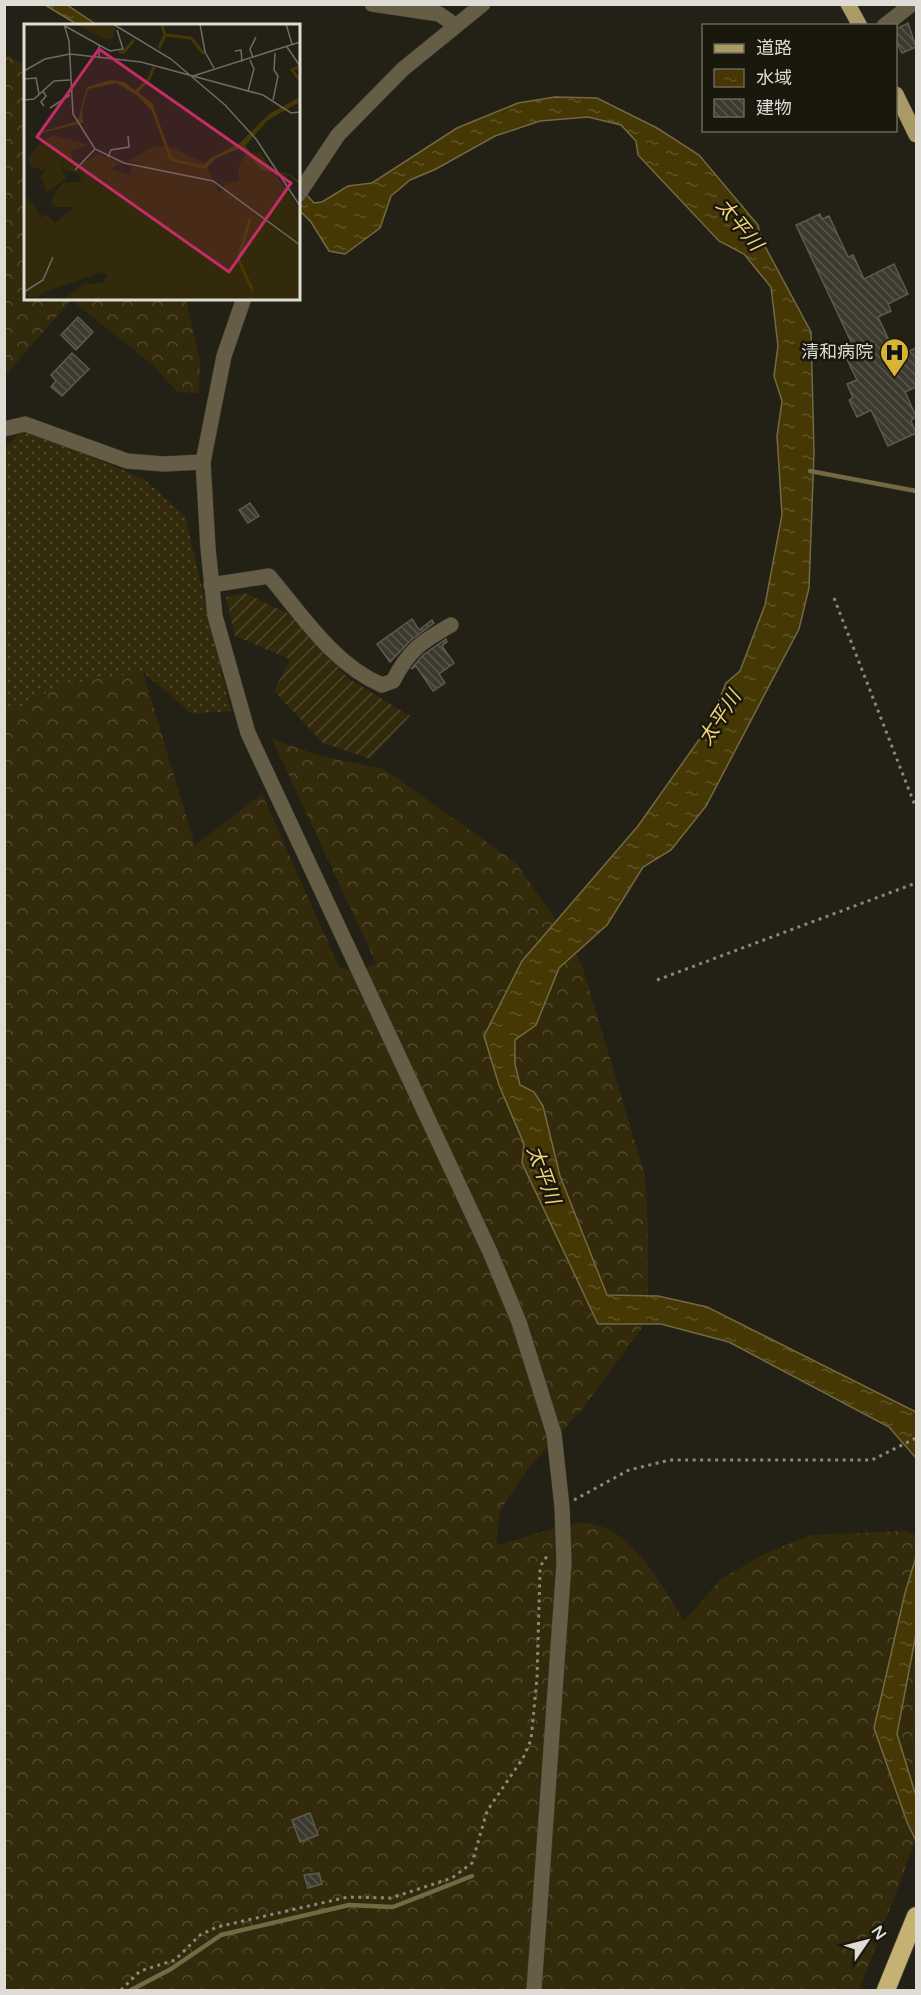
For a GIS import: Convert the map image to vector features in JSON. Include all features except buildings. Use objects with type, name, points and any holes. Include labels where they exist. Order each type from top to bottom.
[{"type":"highway","points":[[886,1990],[916,1916]]},
{"type":"main road","points":[[848,4],[859,24]]},
{"type":"main road","points":[[897,96],[916,135]]},
{"type":"street","points":[[372,4],[439,14],[455,25]]},
{"type":"street","points":[[300,192],[338,135],[403,69],[483,4]]},
{"type":"street","points":[[887,24],[912,4]]},
{"type":"street","points":[[243,300],[224,356],[203,462],[215,616],[248,733],[490,1252],[519,1322],[554,1434],[562,1507],[564,1555],[534,1990]]},
{"type":"street","points":[[4,429],[25,424],[127,461],[164,464],[203,462]]},
{"type":"street","points":[[211,585],[269,576],[331,649],[362,677],[382,685],[393,681],[405,658],[426,639],[451,625]]},
{"type":"path","points":[[834,598],[916,808]]},
{"type":"path","points":[[657,980],[916,883]]},
{"type":"path","points":[[562,1507],[629,1470],[670,1460],[872,1460],[916,1438]]},
{"type":"path","points":[[121,1990],[140,1971],[175,1960],[200,1935],[217,1928],[348,1897],[391,1898],[452,1878],[472,1863],[487,1811],[523,1758],[531,1740],[537,1678],[540,1571],[543,1560],[549,1556],[564,1555]]},
{"type":"green space","points":[[5,54],[24,64],[24,300],[71,300],[5,376]]},
{"type":"green space","points":[[71,300],[186,300],[200,360],[199,393],[177,392],[153,365]]},
{"type":"green space","points":[[24,428],[144,479],[185,516],[231,711],[192,714],[143,672],[5,715],[4,449]]},
{"type":"green space","points":[[245,593],[291,615],[348,678],[410,716],[370,759],[323,743],[274,691],[290,659],[235,636],[226,597]]},
{"type":"green space","points":[[143,672],[195,845],[262,794],[339,967],[358,972],[376,963],[272,739],[321,756],[384,769],[516,863],[568,938],[583,968],[645,1176],[648,1225],[648,1301],[641,1329],[584,1407],[529,1467],[500,1511],[496,1545],[576,1523],[602,1527],[631,1546],[644,1560],[684,1621],[721,1579],[768,1552],[811,1535],[904,1531],[916,1535],[916,1840],[859,1990],[5,1990],[5,715],[60,685]]},
{"type":"water","points":[[45,5],[67,5],[96,24],[76,24]]},
{"type":"water","name":"太平川","points":[[555,97],[597,98],[657,128],[699,155],[758,225],[761,239],[811,332],[814,453],[809,588],[799,629],[706,806],[671,850],[643,867],[607,925],[559,968],[536,1025],[515,1040],[515,1064],[520,1085],[534,1092],[543,1106],[560,1176],[607,1295],[658,1296],[707,1307],[916,1412],[916,1458],[889,1427],[729,1342],[661,1324],[598,1324],[522,1163],[524,1144],[499,1085],[484,1036],[522,961],[638,826],[708,727],[726,683],[740,671],[765,605],[782,515],[777,436],[782,401],[774,376],[778,346],[771,287],[744,254],[719,241],[638,155],[636,141],[621,125],[588,117],[540,121],[495,136],[436,169],[410,180],[391,196],[380,228],[345,254],[329,251],[311,222],[300,211],[300,187],[314,203],[322,202],[348,186],[372,183],[457,128],[518,103]]},
{"type":"water","points":[[916,1557],[916,1634],[897,1734],[916,1796],[916,1841],[907,1822],[874,1728],[905,1593]]},
{"type":"waterway","points":[[810,471],[916,491]]},
{"type":"waterway","points":[[131,1990],[171,1969],[221,1935],[349,1905],[393,1907],[472,1876]]},
{"type":"place","name":"清和病院","points":[[894,378]]}]
